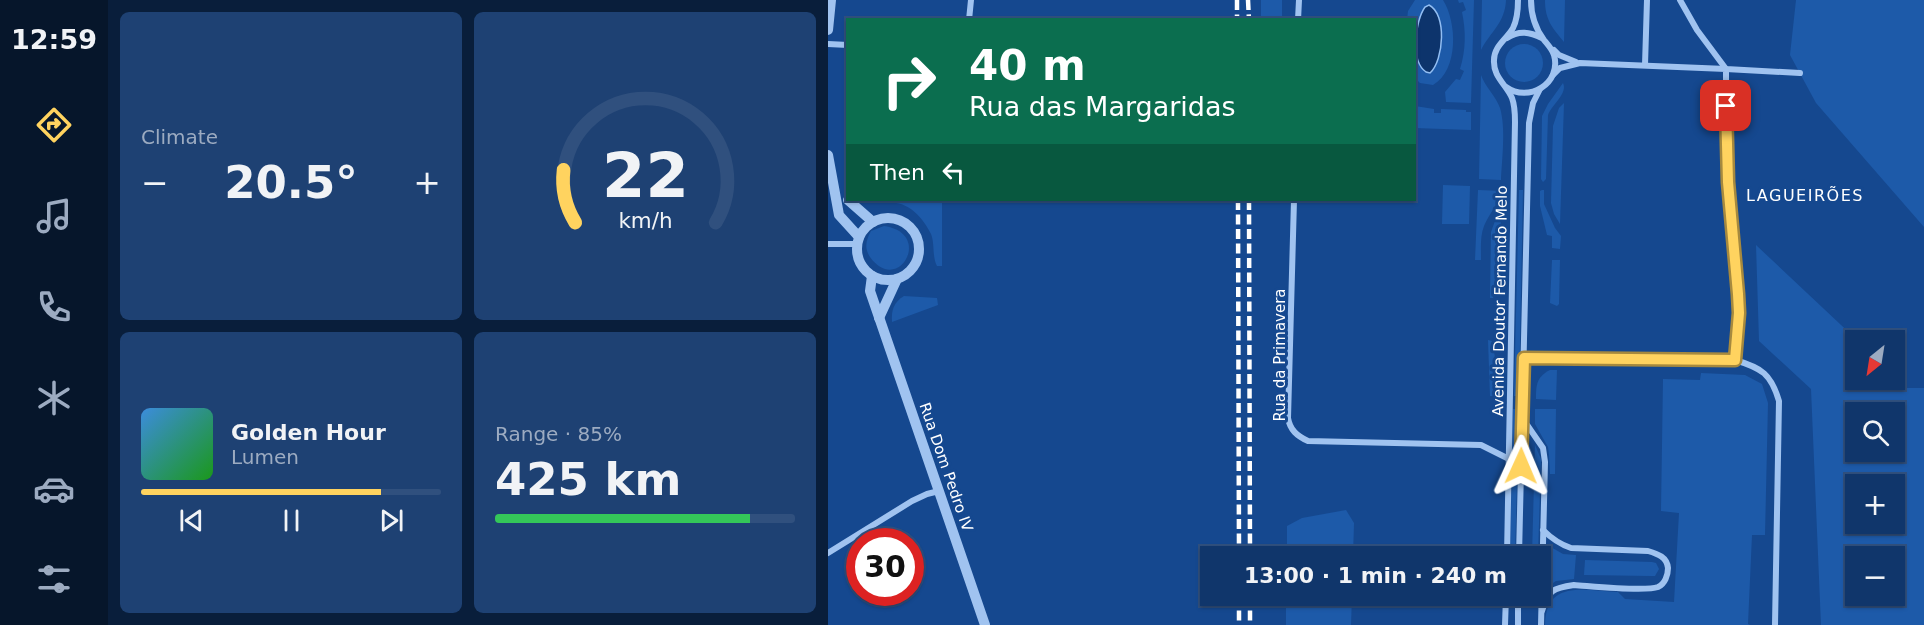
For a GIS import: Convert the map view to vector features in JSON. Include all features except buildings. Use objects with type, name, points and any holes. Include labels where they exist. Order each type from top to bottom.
[{"type":"street","points":[[828,30],[831,0]]},
{"type":"street","points":[[969,18],[971,0]]},
{"type":"street","points":[[1298,18],[1299,0]]},
{"type":"street","name":"Avenida Doutor Fernando Melo","points":[[1507,546],[1515,122],[1511,96],[1497,78],[1494,57],[1497,48],[1513,27],[1518,0]]},
{"type":"street","points":[[1531,0],[1531,12],[1535,25],[1543,38],[1559,55],[1580,63]]},
{"type":"street","points":[[1645,65],[1647,0]]},
{"type":"street","points":[[1680,0],[1700,34],[1726,69],[1726,153],[1739,313],[1735,360]]},
{"type":"street","points":[[1504,39],[1523,32],[1533,33],[1543,38]]},
{"type":"street","points":[[828,44],[846,45]]},
{"type":"street","points":[[1550,46],[1554,55],[1553,75]]},
{"type":"street","points":[[1553,75],[1560,68],[1580,63],[1800,73]]},
{"type":"street","name":"Avenida Doutor Fernando Melo","points":[[1519,546],[1529,123],[1533,103],[1540,89],[1553,75]]},
{"type":"street","points":[[1503,85],[1521,94],[1540,89]]},
{"type":"street","name":"Rua Dom Pedro IV","points":[[828,155],[838,215],[858,240],[859,261],[864,270],[872,276],[870,291],[985,625]]},
{"type":"street","points":[[834,186],[846,197]]},
{"type":"street","points":[[851,201],[877,220]]},
{"type":"street","name":"Rua da Primavera","points":[[1294,201],[1288,418],[1290,426],[1298,437],[1308,441],[1480,445],[1509,459]]},
{"type":"street","points":[[828,244],[858,240],[865,228],[877,220],[892,218],[909,226],[919,243],[919,252],[913,268],[897,279],[880,280],[872,276]]},
{"type":"street","points":[[879,318],[897,279]]},
{"type":"street","points":[[1524,358],[1735,360],[1756,366],[1774,383],[1779,401],[1775,625]]},
{"type":"street","name":"Avenida Doutor Fernando Melo","points":[[1522,419],[1543,448],[1545,462],[1541,625]]},
{"type":"street","points":[[828,553],[912,501],[939,491]]},
{"type":"street","points":[[1542,611],[1546,597],[1553,590],[1562,587],[1574,585],[1660,587],[1666,580],[1668,571],[1666,561],[1660,554],[1648,551],[1571,548],[1552,539],[1543,530]]},
{"type":"street","points":[[1505,625],[1506,606]]},
{"type":"street","points":[[1518,606],[1518,625]]},
{"type":"shaded area","points":[[1261,0],[1282,0],[1282,18],[1261,18]]},
{"type":"shaded area","points":[[1415,0],[1443,0],[1448,9],[1453,33],[1451,57],[1448,68],[1433,85],[1420,83],[1416,79],[1416,45],[1416,18],[1407,18],[1408,11]],"holes":[[[1418,19],[1441,28],[1440,49],[1416,45]]]},
{"type":"shaded area","points":[[1458,0],[1474,0],[1471,103],[1446,102],[1445,92],[1456,79],[1460,80],[1464,71],[1460,69],[1465,40],[1462,12],[1466,10],[1463,2],[1459,3]]},
{"type":"shaded area","points":[[1482,0],[1506,0],[1500,21],[1481,50]]},
{"type":"shaded area","points":[[1545,0],[1565,0],[1564,42],[1548,18]]},
{"type":"shaded area","points":[[1796,0],[1924,0],[1924,227],[1816,103],[1790,55]]},
{"type":"shaded area","points":[[1429,5],[1439,18],[1442,38],[1435,67],[1430,73],[1421,67],[1416,50],[1419,22],[1425,7]]},
{"type":"shaded area","points":[[1524,44],[1531,45],[1537,50],[1542,56],[1542,70],[1537,76],[1531,81],[1524,82],[1517,81],[1511,76],[1506,70],[1505,63],[1506,56],[1511,50],[1517,45]]},
{"type":"shaded area","points":[[1481,75],[1498,104],[1502,116],[1501,180],[1479,179]]},
{"type":"shaded area","points":[[1563,83],[1562,95],[1548,115],[1546,179],[1543,182],[1541,179],[1542,116]]},
{"type":"shaded area","points":[[1564,103],[1560,224],[1551,203],[1553,126],[1559,108]]},
{"type":"shaded area","points":[[1416,106],[1434,109],[1434,113],[1441,113],[1441,109],[1471,112],[1471,130],[1416,128]]},
{"type":"shaded area","points":[[1443,185],[1470,186],[1469,224],[1442,224]]},
{"type":"shaded area","points":[[1478,190],[1503,191],[1483,230],[1481,260],[1475,260]]},
{"type":"shaded area","points":[[1519,190],[1523,190],[1519,396],[1514,396]]},
{"type":"shaded area","points":[[1544,190],[1544,204],[1561,236],[1560,249],[1552,248],[1552,236],[1547,235],[1540,206],[1540,191]]},
{"type":"shaded area","points":[[870,201],[942,201],[942,266],[937,266],[935,262],[931,234],[912,210],[902,204]]},
{"type":"shaded area","points":[[1501,215],[1500,272],[1493,298],[1490,298],[1491,232],[1495,221]]},
{"type":"shaded area","points":[[884,226],[899,231],[907,239],[909,249],[906,259],[900,266],[891,270],[881,267],[870,257],[866,247],[871,231]]},
{"type":"shaded area","points":[[1756,245],[1846,330],[1845,390],[1905,390],[1905,386],[1924,388],[1924,625],[1821,625],[1811,389],[1759,341]]},
{"type":"shaded area","points":[[1552,260],[1560,260],[1559,304],[1557,306],[1550,303]]},
{"type":"shaded area","points":[[904,296],[937,298],[938,305],[892,322],[894,307]]},
{"type":"shaded area","points":[[1488,340],[1492,341],[1497,368],[1496,396],[1490,396]]},
{"type":"shaded area","points":[[1550,370],[1557,370],[1556,400],[1536,399],[1538,382]]},
{"type":"shaded area","points":[[1701,373],[1745,375],[1762,384],[1768,403],[1765,535],[1752,535],[1748,624],[1750,625],[1545,625],[1547,610],[1552,600],[1570,591],[1618,592],[1625,599],[1674,602],[1679,513],[1661,511],[1663,379],[1700,380]]},
{"type":"shaded area","points":[[1513,409],[1519,409],[1515,546],[1510,546]]},
{"type":"shaded area","points":[[1535,409],[1556,409],[1555,474],[1550,474],[1548,447],[1535,424]]},
{"type":"shaded area","points":[[1535,445],[1541,459],[1538,546],[1532,546]]},
{"type":"shaded area","points":[[1346,510],[1354,523],[1353,546],[1287,546],[1287,526],[1302,518]]},
{"type":"shaded area","points":[[1551,547],[1563,554],[1576,555],[1574,579],[1556,581],[1551,584]]},
{"type":"shaded area","points":[[1585,560],[1652,562],[1656,563],[1659,569],[1655,576],[1584,575]]},
{"type":"shaded area","points":[[1286,606],[1352,606],[1351,625],[1286,625]]},
{"type":"railway","points":[[1237,0],[1237,18]]},
{"type":"railway","points":[[1248,0],[1249,18]]},
{"type":"railway","points":[[1238,201],[1239,546]]},
{"type":"railway","points":[[1249,201],[1250,546]]},
{"type":"railway","points":[[1239,606],[1239,625]]},
{"type":"railway","points":[[1250,606],[1250,625]]},
{"type":"district","name":"LAGUEIRÕES","points":[[1805,195]]},
{"type":"route","points":[[1521,466],[1524,358],[1735,360],[1739,313],[1738,274],[1728,182],[1726,106]]}]
